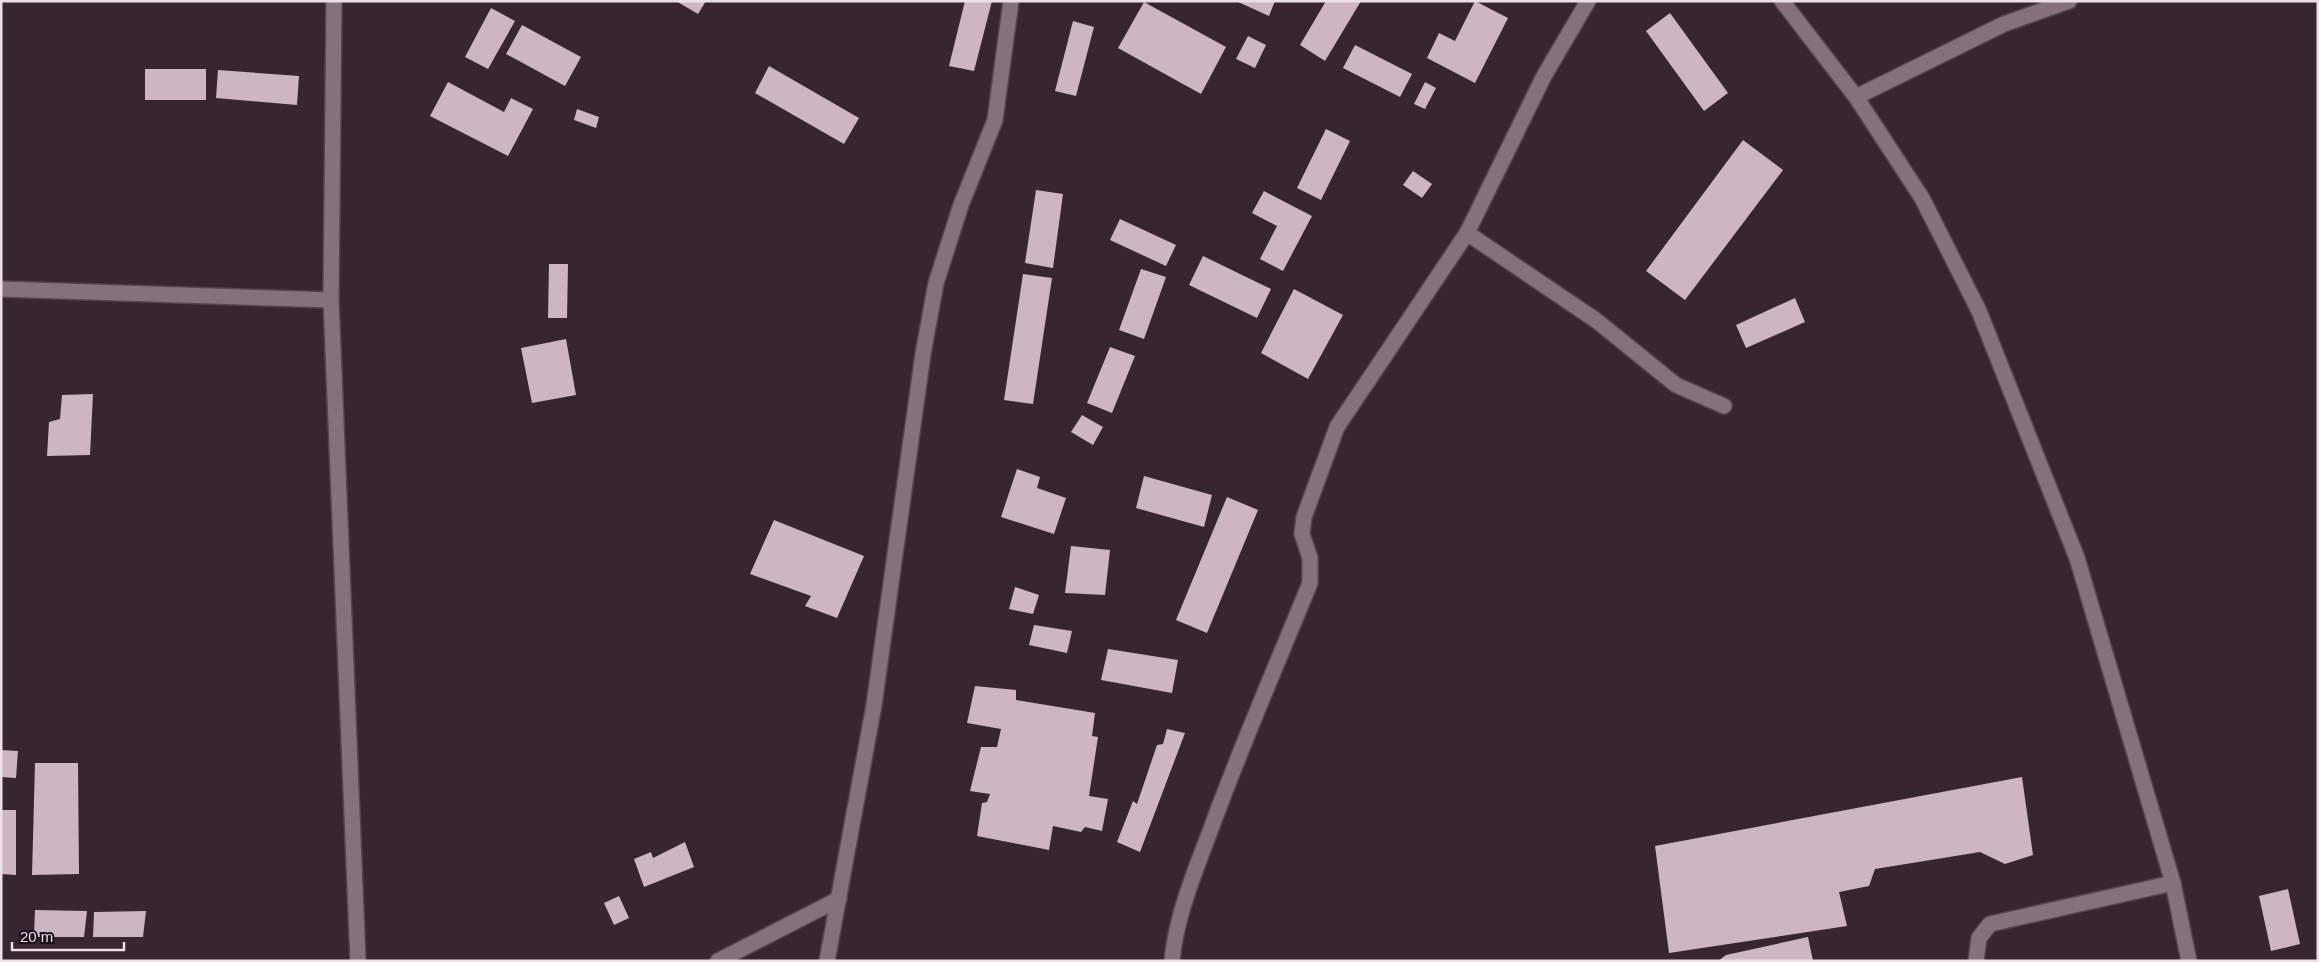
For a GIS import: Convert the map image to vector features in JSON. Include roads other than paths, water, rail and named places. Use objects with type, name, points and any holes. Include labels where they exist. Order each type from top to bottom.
[{"type":"street","points":[[334,1],[331,300],[358,961]]},
{"type":"street","points":[[828,961],[874,705],[923,354],[936,283],[961,205],[995,120],[1010,1]]},
{"type":"street","points":[[1172,961],[1174,940],[1195,871],[1230,777],[1310,583],[1310,558],[1302,534],[1304,517],[1337,427],[1467,233],[1544,76],[1588,1]]},
{"type":"street","points":[[1782,1],[1856,97],[1922,198],[1979,311],[2077,558],[2173,883],[2189,961]]},
{"type":"street","points":[[1856,97],[2004,24],[2069,1]]},
{"type":"street","points":[[1467,233],[1596,320],[1676,385],[1724,406]]},
{"type":"street","points":[[1,289],[331,300]]},
{"type":"street","points":[[1976,961],[1979,938],[1990,924],[2173,883]]},
{"type":"street","points":[[718,961],[839,898]]}]
